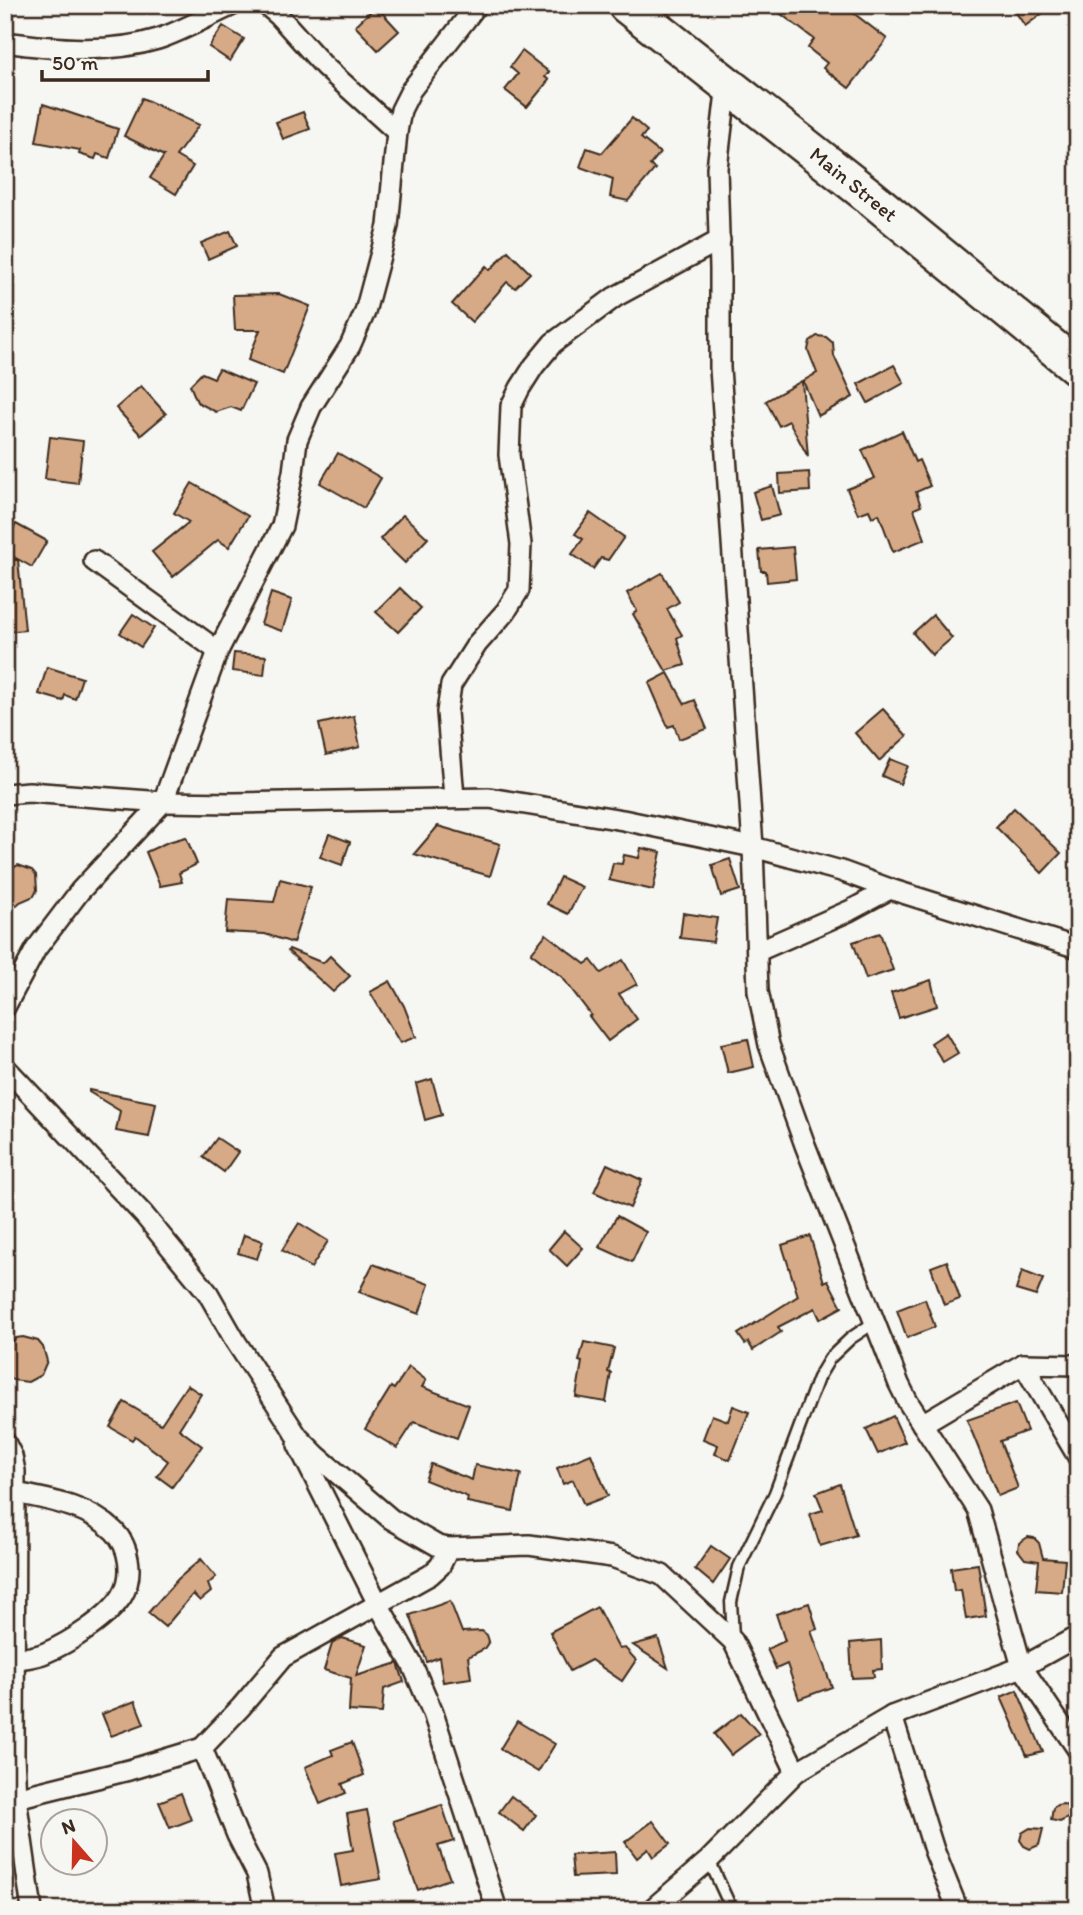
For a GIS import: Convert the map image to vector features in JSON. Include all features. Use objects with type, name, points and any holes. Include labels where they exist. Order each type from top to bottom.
[{"type":"highway","name":"Main Street","points":[[626,5],[869,196],[1078,368]]},
{"type":"street","points":[[5,42],[49,48],[135,44],[160,38],[233,5]]},
{"type":"street","points":[[266,5],[324,66],[397,131]]},
{"type":"street","points":[[5,1007],[36,949],[80,891],[163,802],[218,651],[282,526],[297,440],[311,407],[350,346],[365,312],[388,226],[401,110],[411,90],[477,5]]},
{"type":"street","points":[[727,84],[717,168],[720,369],[753,847],[753,909],[758,951],[758,991],[769,1045],[899,1384],[978,1510],[1022,1667],[1078,1750]]},
{"type":"street","points":[[454,797],[447,712],[451,685],[477,644],[506,611],[519,590],[521,544],[509,455],[511,405],[534,366],[553,343],[615,298],[720,240]]},
{"type":"street","points":[[94,561],[218,651]]},
{"type":"street","points":[[5,794],[29,792],[163,802],[489,798],[610,818],[753,847],[841,871],[1078,948]]},
{"type":"street","points":[[758,951],[849,911],[890,889]]},
{"type":"street","points":[[5,1068],[144,1215],[208,1293],[286,1422],[378,1604],[412,1664],[433,1713],[497,1910]]},
{"type":"street","points":[[922,1424],[1023,1364],[1078,1365]]},
{"type":"street","points":[[1023,1364],[1078,1457]]},
{"type":"street","points":[[286,1422],[317,1456],[391,1519],[438,1546],[449,1548],[529,1545],[611,1556],[662,1575],[733,1641],[796,1772]]},
{"type":"street","points":[[5,1442],[12,1457],[16,1493],[10,1756],[32,1910]]},
{"type":"street","points":[[14,1660],[43,1654],[72,1639],[102,1616],[122,1596],[129,1573],[127,1552],[115,1532],[90,1514],[52,1500],[16,1493]]},
{"type":"street","points":[[16,1798],[129,1770],[202,1748],[283,1657],[430,1574],[440,1566],[449,1548]]},
{"type":"street","points":[[651,1910],[709,1860],[796,1772],[892,1716],[1022,1667],[1078,1636]]},
{"type":"street","points":[[892,1716],[934,1850],[958,1910]]},
{"type":"street","points":[[202,1748],[237,1835],[257,1874],[265,1910]]},
{"type":"lane","points":[[733,1641],[731,1602],[739,1566],[775,1493],[818,1378],[830,1358],[850,1338],[874,1322]]},
{"type":"lane","points":[[709,1860],[732,1910]]},
{"type":"building","points":[[769,5],[843,5],[887,39],[849,88],[823,68],[827,63],[808,48],[814,39]]},
{"type":"building","points":[[1011,5],[1054,5],[1025,26]]},
{"type":"building","points":[[376,6],[399,31],[378,50],[355,26]]},
{"type":"building","points":[[223,26],[244,39],[230,61],[209,47]]},
{"type":"building","points":[[522,51],[549,72],[545,77],[549,80],[527,107],[505,90],[518,74],[510,67]]},
{"type":"building","points":[[142,98],[199,125],[176,156],[193,166],[176,194],[150,178],[164,156],[124,136]]},
{"type":"building","points":[[43,104],[118,129],[109,158],[97,154],[95,159],[79,154],[80,150],[36,142]]},
{"type":"building","points":[[303,112],[310,129],[283,139],[276,122]]},
{"type":"building","points":[[632,118],[647,131],[641,138],[660,153],[650,165],[655,169],[628,201],[610,197],[613,179],[580,167],[587,148],[602,153]]},
{"type":"building","points":[[230,231],[237,246],[208,259],[201,243]]},
{"type":"building","points":[[508,251],[530,273],[515,288],[507,282],[472,322],[452,304],[486,266],[490,270]]},
{"type":"building","points":[[279,294],[310,306],[283,374],[248,360],[260,330],[235,330],[233,295]]},
{"type":"building","points":[[817,336],[826,337],[833,343],[834,356],[853,397],[818,416],[803,381],[817,373],[808,350],[810,341]]},
{"type":"building","points":[[894,365],[904,383],[868,403],[858,384]]},
{"type":"building","points":[[219,369],[254,384],[241,411],[231,407],[216,412],[197,402],[190,385],[202,373],[214,378]]},
{"type":"building","points":[[802,381],[808,457],[789,421],[779,426],[766,401]]},
{"type":"building","points":[[141,386],[166,414],[141,435],[116,408]]},
{"type":"building","points":[[902,431],[915,462],[919,460],[930,486],[916,492],[921,506],[914,509],[925,539],[893,552],[879,514],[872,517],[869,510],[858,514],[847,489],[875,478],[862,450]]},
{"type":"building","points":[[50,437],[83,441],[78,483],[45,479]]},
{"type":"building","points":[[338,453],[381,478],[364,508],[320,483]]},
{"type":"building","points":[[809,472],[810,491],[780,493],[779,474]]},
{"type":"building","points":[[192,483],[248,516],[229,547],[218,540],[173,577],[152,552],[189,522],[174,513]]},
{"type":"building","points":[[772,486],[780,515],[761,520],[753,492]]},
{"type":"building","points":[[590,513],[624,537],[608,560],[601,558],[593,569],[572,554],[583,539],[575,534]]},
{"type":"building","points":[[403,515],[428,538],[405,563],[380,539]]},
{"type":"building","points":[[16,524],[47,541],[32,567],[5,552],[5,544]]},
{"type":"building","points":[[793,547],[796,579],[767,582],[766,571],[761,571],[759,550]]},
{"type":"building","points":[[5,560],[18,560],[25,630],[5,632]]},
{"type":"building","points":[[662,573],[679,602],[667,609],[682,635],[677,638],[685,665],[666,671],[633,614],[637,611],[627,593]]},
{"type":"building","points":[[400,588],[421,608],[398,632],[376,612]]},
{"type":"building","points":[[271,593],[292,600],[282,631],[261,624]]},
{"type":"building","points":[[133,614],[154,628],[141,647],[120,633]]},
{"type":"building","points":[[933,615],[952,638],[932,655],[913,633]]},
{"type":"building","points":[[234,653],[266,656],[264,675],[232,671]]},
{"type":"building","points":[[47,667],[82,678],[75,699],[65,695],[63,701],[39,694]]},
{"type":"building","points":[[668,673],[685,704],[695,700],[707,729],[679,739],[674,725],[668,727],[649,683]]},
{"type":"building","points":[[883,709],[907,736],[879,761],[855,733]]},
{"type":"building","points":[[354,716],[360,747],[326,755],[319,724]]},
{"type":"building","points":[[890,759],[908,766],[900,784],[882,776]]},
{"type":"building","points":[[1014,808],[1061,853],[1042,873],[996,827]]},
{"type":"building","points":[[438,826],[500,844],[490,876],[414,854]]},
{"type":"building","points":[[329,834],[350,842],[342,865],[320,857]]},
{"type":"building","points":[[186,837],[197,864],[179,873],[182,882],[160,886],[146,852]]},
{"type":"building","points":[[641,848],[661,852],[653,890],[609,880],[613,863],[622,864],[624,855],[639,858]]},
{"type":"building","points":[[730,859],[740,890],[721,896],[712,865]]},
{"type":"building","points":[[18,865],[32,870],[36,875],[37,890],[34,896],[20,902],[5,916],[5,872]]},
{"type":"building","points":[[560,877],[582,887],[568,914],[547,904]]},
{"type":"building","points":[[280,879],[311,887],[293,943],[265,934],[225,932],[228,899],[274,902]]},
{"type":"building","points":[[683,913],[717,918],[713,942],[680,938]]},
{"type":"building","points":[[880,933],[893,970],[866,979],[853,942]]},
{"type":"building","points":[[546,934],[585,964],[591,960],[601,973],[623,960],[637,984],[619,994],[637,1019],[608,1041],[562,977],[531,953]]},
{"type":"building","points":[[289,949],[323,963],[330,956],[350,976],[333,992],[288,951]]},
{"type":"building","points":[[931,980],[937,1006],[899,1018],[891,993]]},
{"type":"building","points":[[390,981],[404,1006],[416,1037],[400,1043],[370,992]]},
{"type":"building","points":[[946,1033],[958,1053],[943,1062],[931,1043]]},
{"type":"building","points":[[748,1039],[754,1067],[728,1073],[721,1044]]},
{"type":"building","points":[[432,1079],[442,1115],[425,1120],[416,1084]]},
{"type":"building","points":[[89,1090],[156,1103],[149,1137],[116,1131],[120,1111]]},
{"type":"building","points":[[217,1138],[238,1152],[224,1172],[203,1157]]},
{"type":"building","points":[[607,1164],[642,1180],[630,1208],[594,1192]]},
{"type":"building","points":[[617,1216],[646,1232],[632,1262],[599,1247]]},
{"type":"building","points":[[299,1223],[328,1241],[311,1268],[282,1250]]},
{"type":"building","points":[[564,1231],[583,1248],[567,1266],[549,1249]]},
{"type":"building","points":[[244,1235],[263,1241],[257,1259],[238,1253]]},
{"type":"building","points":[[810,1236],[824,1282],[828,1280],[842,1307],[820,1319],[815,1308],[778,1327],[781,1332],[753,1350],[738,1334],[798,1296],[782,1245]]},
{"type":"building","points":[[947,1261],[960,1299],[944,1305],[931,1267]]},
{"type":"building","points":[[373,1264],[429,1284],[419,1314],[359,1292]]},
{"type":"building","points":[[1022,1271],[1043,1279],[1036,1296],[1016,1290]]},
{"type":"building","points":[[925,1299],[935,1327],[907,1338],[897,1310]]},
{"type":"building","points":[[16,1338],[38,1341],[47,1361],[41,1375],[28,1382],[13,1380],[5,1374],[5,1347]]},
{"type":"building","points":[[584,1342],[614,1348],[608,1372],[611,1373],[606,1402],[576,1397],[582,1362],[579,1361]]},
{"type":"building","points":[[409,1367],[426,1380],[422,1387],[469,1405],[457,1438],[414,1422],[397,1448],[365,1429],[391,1387],[394,1389]]},
{"type":"building","points":[[187,1385],[201,1394],[179,1429],[202,1446],[172,1487],[157,1476],[168,1461],[135,1436],[132,1440],[110,1427],[124,1402],[161,1424]]},
{"type":"building","points":[[1016,1403],[1027,1431],[1000,1441],[1018,1488],[998,1496],[967,1420]]},
{"type":"building","points":[[733,1406],[749,1412],[730,1460],[715,1454],[718,1445],[703,1439],[712,1415],[728,1421]]},
{"type":"building","points":[[893,1416],[905,1442],[878,1454],[866,1429]]},
{"type":"building","points":[[591,1454],[608,1496],[584,1505],[573,1480],[563,1484],[557,1468]]},
{"type":"building","points":[[431,1464],[472,1480],[475,1465],[521,1474],[513,1511],[467,1502],[468,1497],[425,1480]]},
{"type":"building","points":[[840,1484],[856,1535],[820,1546],[810,1514],[823,1510],[816,1493]]},
{"type":"building","points":[[1028,1537],[1039,1543],[1043,1558],[1065,1560],[1062,1592],[1036,1590],[1039,1561],[1025,1559],[1018,1550],[1019,1543]]},
{"type":"building","points":[[711,1546],[730,1559],[713,1584],[695,1569]]},
{"type":"building","points":[[201,1559],[216,1577],[208,1584],[211,1592],[200,1601],[193,1594],[165,1627],[148,1613],[178,1579]]},
{"type":"building","points":[[978,1564],[986,1616],[966,1619],[961,1590],[954,1591],[951,1568]]},
{"type":"building","points":[[450,1601],[462,1632],[482,1631],[489,1641],[484,1649],[468,1657],[471,1678],[443,1682],[439,1657],[427,1662],[410,1615]]},
{"type":"building","points":[[809,1603],[817,1629],[811,1631],[832,1687],[799,1699],[787,1664],[776,1669],[767,1649],[785,1641],[776,1614]]},
{"type":"building","points":[[597,1607],[619,1649],[625,1648],[636,1660],[622,1681],[591,1660],[570,1671],[550,1632]]},
{"type":"building","points":[[342,1638],[366,1645],[356,1676],[398,1663],[404,1682],[384,1689],[382,1713],[349,1711],[351,1678],[324,1670],[332,1644]]},
{"type":"building","points":[[658,1638],[668,1668],[633,1645]]},
{"type":"building","points":[[881,1640],[882,1669],[873,1670],[874,1677],[852,1678],[850,1643]]},
{"type":"building","points":[[1017,1690],[1043,1752],[1027,1756],[1001,1697]]},
{"type":"building","points":[[135,1701],[144,1724],[111,1736],[102,1714]]},
{"type":"building","points":[[741,1713],[759,1734],[731,1755],[714,1734]]},
{"type":"building","points":[[517,1721],[555,1744],[538,1772],[500,1749]]},
{"type":"building","points":[[352,1742],[364,1775],[342,1784],[346,1793],[320,1804],[305,1767],[333,1755],[331,1750]]},
{"type":"building","points":[[181,1793],[191,1820],[170,1828],[159,1802]]},
{"type":"building","points":[[511,1796],[536,1815],[524,1831],[499,1812]]},
{"type":"building","points":[[1063,1804],[1071,1815],[1060,1822],[1051,1820],[1053,1808]]},
{"type":"building","points":[[442,1805],[454,1841],[438,1846],[450,1879],[418,1890],[393,1821]]},
{"type":"building","points":[[367,1810],[381,1879],[341,1886],[335,1853],[353,1850],[347,1814]]},
{"type":"building","points":[[653,1821],[670,1844],[653,1857],[648,1849],[637,1858],[625,1842]]},
{"type":"building","points":[[1030,1828],[1043,1829],[1039,1845],[1030,1849],[1020,1840],[1022,1833]]},
{"type":"building","points":[[615,1852],[616,1875],[573,1877],[571,1855]]}]
